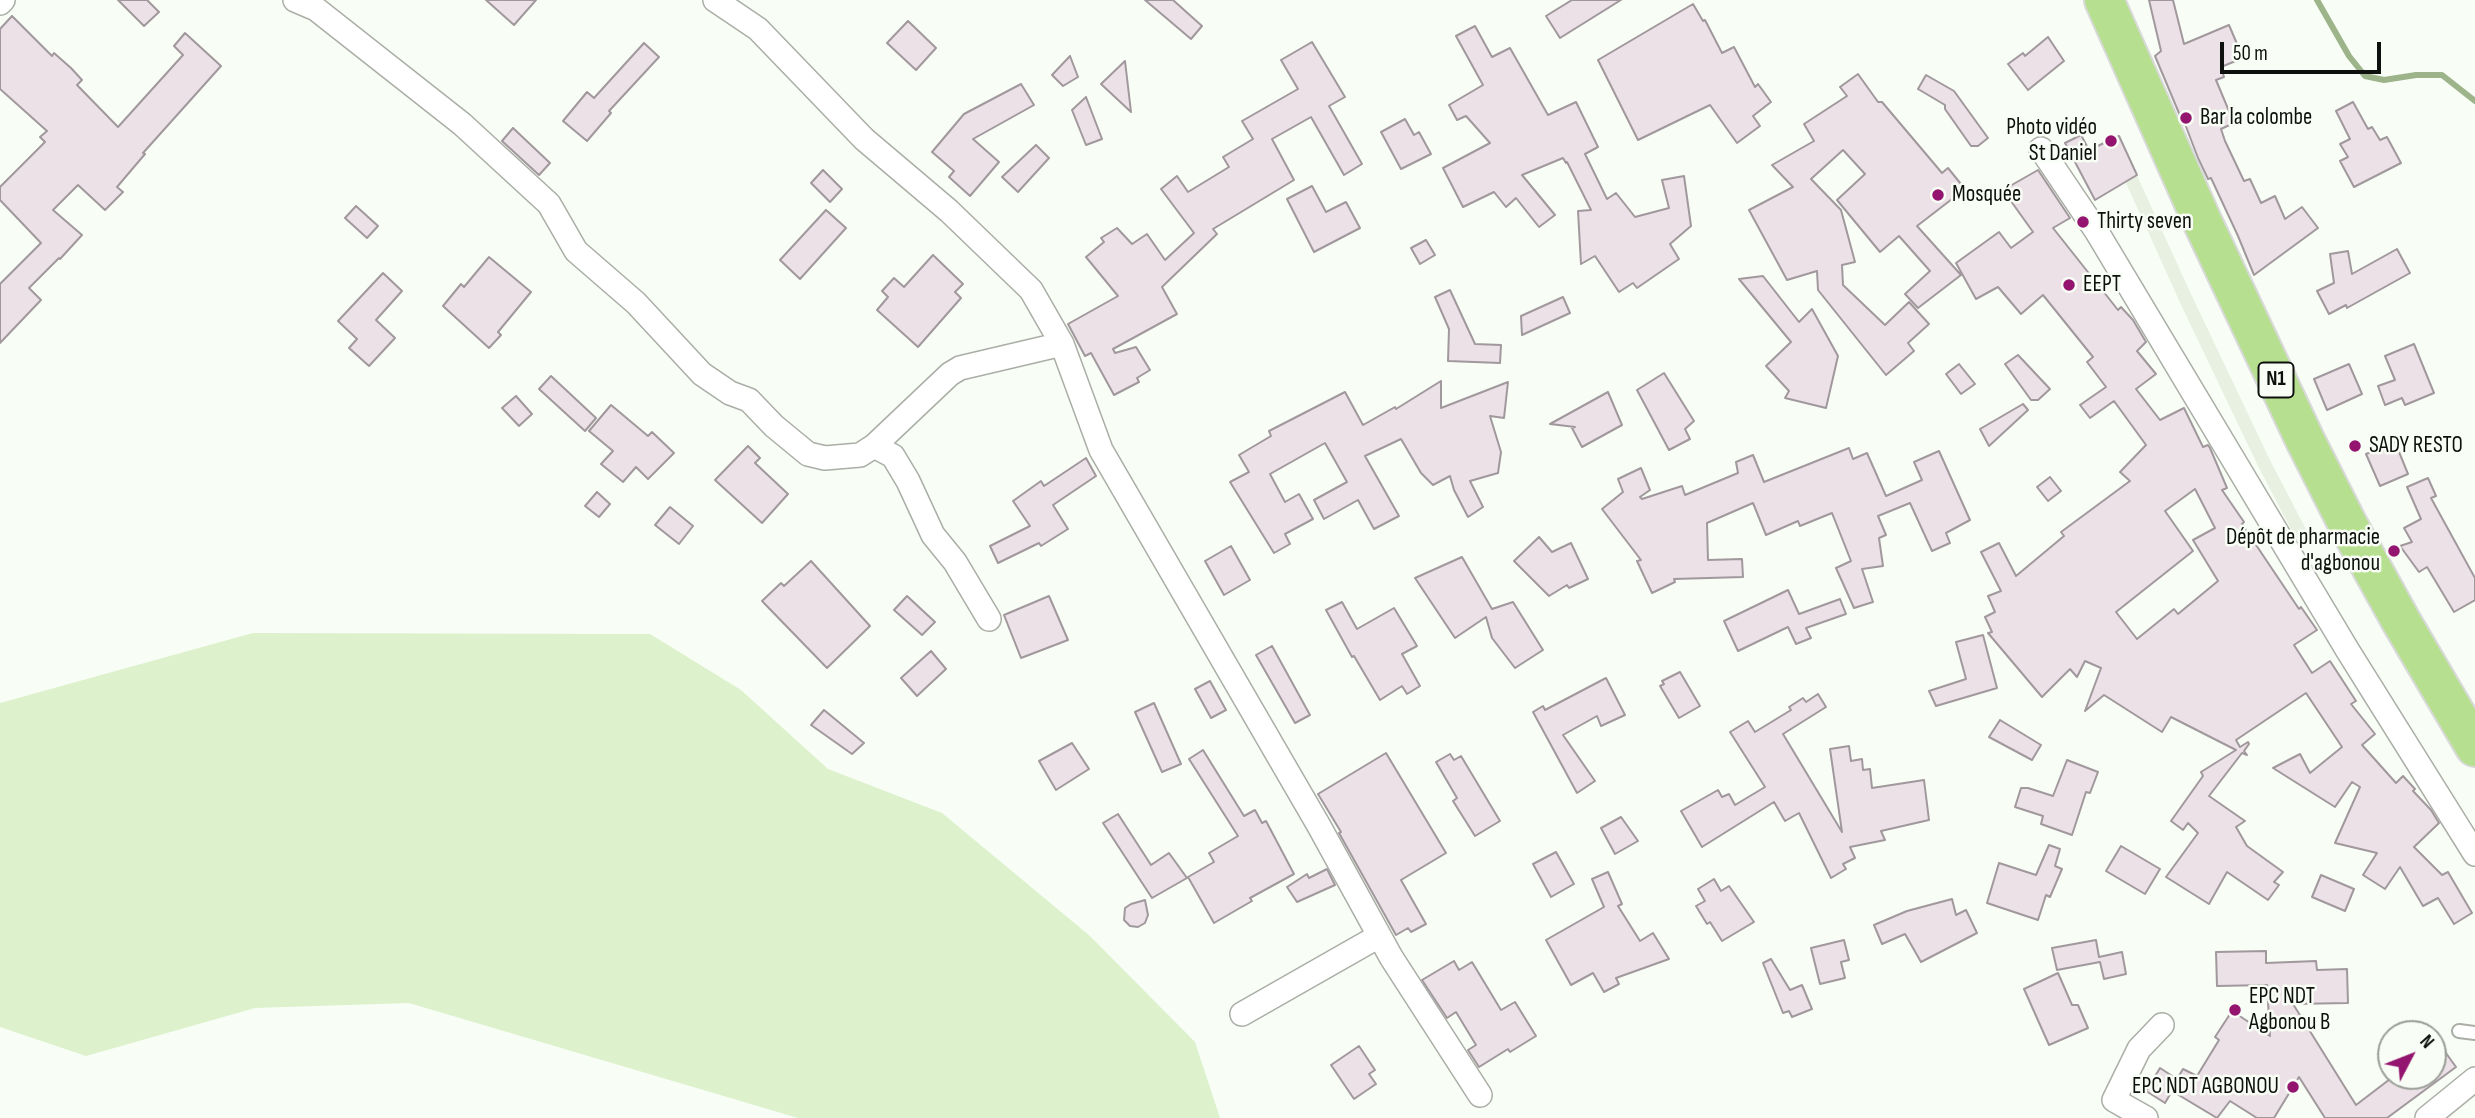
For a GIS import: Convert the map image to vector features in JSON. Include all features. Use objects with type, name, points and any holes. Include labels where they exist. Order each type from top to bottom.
[{"type":"highway","name":"N1","points":[[2104,0],[2202,221],[2305,440],[2401,621],[2475,747]]},
{"type":"street","points":[[295,0],[316,9],[462,124],[549,204],[576,251],[636,303],[702,374],[730,393],[749,400],[774,426],[808,454],[825,458],[860,455],[874,446],[950,374],[960,369],[1062,344]]},
{"type":"street","points":[[715,0],[758,29],[864,139],[949,211],[1031,290],[1062,344],[1101,450],[1319,826],[1379,936],[1480,1095]]},
{"type":"street","points":[[2041,149],[2092,224],[2348,650],[2475,854]]},
{"type":"street","points":[[874,446],[893,456],[908,481],[933,536],[955,562],[989,619]]},
{"type":"street","points":[[1242,1014],[1379,936]]},
{"type":"street","points":[[2146,1118],[2115,1100],[2139,1049],[2162,1026]]},
{"type":"street","points":[[2427,1118],[2475,1079]]},
{"type":"lane","points":[[2459,1031],[2475,1033]]},
{"type":"shaded area","points":[[2119,136],[2270,460],[2309,535],[2297,541],[2182,307],[2107,141]]},
{"type":"green space","points":[[253,633],[650,634],[741,690],[828,769],[942,813],[1090,936],[1195,1042],[1220,1118],[798,1118],[409,1003],[255,1008],[86,1056],[0,1027],[0,703]]},
{"type":"building","points":[[118,0],[147,0],[159,12],[144,26]]},
{"type":"building","points":[[486,0],[536,0],[514,25]]},
{"type":"building","points":[[1145,0],[1173,0],[1202,26],[1191,39]]},
{"type":"building","points":[[1572,0],[1621,0],[1560,38],[1546,16]]},
{"type":"building","points":[[2149,0],[2173,0],[2184,44],[2229,25],[2243,58],[2221,67],[2224,77],[2216,80],[2234,123],[2221,129],[2225,141],[2244,181],[2250,179],[2261,203],[2275,196],[2285,219],[2302,207],[2318,228],[2254,275],[2211,178],[2208,179],[2198,158],[2155,56],[2161,51]]},
{"type":"building","points":[[1693,4],[1703,21],[1705,20],[1722,53],[1734,47],[1755,87],[1758,84],[1771,102],[1753,116],[1760,126],[1737,143],[1710,105],[1638,140],[1598,60]]},
{"type":"building","points":[[12,16],[52,56],[54,53],[71,68],[82,80],[77,85],[118,127],[183,55],[174,46],[185,33],[221,66],[143,153],[145,154],[117,187],[123,192],[105,210],[78,185],[53,210],[82,235],[29,288],[41,300],[0,343],[0,284],[41,243],[0,200],[0,187],[45,142],[40,137],[47,131],[0,89],[0,29]]},
{"type":"building","points":[[908,21],[936,48],[916,70],[887,43]]},
{"type":"building","points":[[1475,26],[1492,57],[1510,48],[1548,115],[1576,102],[1598,147],[1585,154],[1607,199],[1616,193],[1635,217],[1669,208],[1662,180],[1684,176],[1691,226],[1670,244],[1679,259],[1637,288],[1633,283],[1619,292],[1595,256],[1581,264],[1578,211],[1591,210],[1563,158],[1522,175],[1555,215],[1539,227],[1516,198],[1506,207],[1494,192],[1463,207],[1443,168],[1490,143],[1466,116],[1457,120],[1449,105],[1483,85],[1456,36]]},
{"type":"building","points":[[2048,37],[2064,61],[2028,90],[2008,64],[2023,53],[2025,56]]},
{"type":"building","points":[[1312,42],[1345,97],[1329,106],[1362,164],[1344,175],[1311,117],[1272,139],[1294,180],[1213,229],[1217,234],[1162,287],[1177,314],[1113,349],[1115,353],[1136,347],[1150,370],[1137,378],[1139,382],[1114,395],[1091,353],[1085,356],[1068,324],[1118,296],[1086,257],[1104,242],[1101,238],[1117,228],[1132,244],[1147,234],[1165,260],[1194,233],[1161,189],[1177,176],[1188,192],[1229,167],[1223,157],[1253,139],[1242,121],[1298,89],[1281,60]]},
{"type":"building","points":[[644,43],[659,57],[609,111],[611,113],[587,141],[563,121],[587,92],[594,98]]},
{"type":"building","points":[[1070,56],[1078,77],[1063,86],[1052,75]]},
{"type":"building","points":[[1125,61],[1131,112],[1101,84]]},
{"type":"building","points":[[1858,74],[1878,102],[1882,102],[1942,173],[1948,168],[1965,189],[1917,226],[1961,275],[1918,308],[1905,294],[1930,271],[1899,236],[1880,252],[1837,200],[1865,174],[1843,150],[1811,179],[1841,210],[1855,262],[1842,265],[1843,285],[1885,325],[1909,302],[1929,324],[1908,343],[1914,351],[1886,375],[1818,290],[1817,271],[1787,280],[1749,210],[1793,187],[1772,165],[1814,141],[1804,124],[1847,96],[1840,87]]},
{"type":"building","points":[[1926,75],[1954,91],[1988,138],[1978,146],[1971,146],[1945,109],[1945,105],[1918,89]]},
{"type":"building","points":[[1021,84],[1034,105],[973,139],[999,162],[970,196],[949,177],[954,171],[932,152],[964,114]]},
{"type":"building","points":[[1086,97],[1102,139],[1086,145],[1072,110]]},
{"type":"building","points":[[2353,102],[2368,129],[2372,127],[2380,140],[2387,137],[2401,163],[2354,187],[2340,161],[2348,157],[2340,144],[2350,139],[2336,111]]},
{"type":"building","points":[[1405,119],[1414,135],[1419,132],[1431,154],[1401,169],[1381,132]]},
{"type":"building","points":[[513,128],[550,163],[539,175],[502,141]]},
{"type":"building","points":[[2081,135],[2089,150],[2119,136],[2137,175],[2095,200],[2065,143]]},
{"type":"building","points":[[1036,145],[1049,158],[1018,192],[1002,177]]},
{"type":"building","points":[[823,170],[842,189],[830,202],[811,183]]},
{"type":"building","points":[[2038,170],[2070,218],[2053,228],[2118,310],[2121,307],[2133,320],[2146,342],[2137,351],[2156,374],[2136,389],[2160,420],[2184,408],[2203,447],[2208,445],[2210,448],[2227,488],[2222,490],[2299,609],[2301,607],[2317,630],[2294,645],[2312,673],[2330,661],[2356,701],[2351,704],[2375,734],[2362,745],[2396,783],[2403,776],[2431,810],[2439,823],[2414,847],[2442,875],[2448,872],[2472,913],[2454,924],[2438,898],[2423,906],[2400,867],[2385,889],[2363,875],[2377,853],[2335,843],[2360,787],[2352,782],[2335,807],[2273,768],[2300,754],[2310,773],[2342,747],[2306,693],[2236,740],[2240,747],[2248,742],[2244,751],[2247,755],[2242,753],[2209,796],[2245,821],[2236,827],[2247,846],[2283,872],[2274,882],[2279,885],[2268,900],[2227,872],[2209,904],[2166,877],[2198,833],[2188,823],[2183,830],[2171,821],[2203,776],[2201,772],[2236,750],[2171,717],[2162,732],[2104,695],[2085,711],[2101,668],[2085,661],[2077,677],[2070,669],[2042,697],[1988,633],[1992,632],[1985,617],[1995,612],[1988,596],[2001,591],[1981,552],[1999,543],[2016,576],[2064,536],[2061,532],[2130,481],[2120,472],[2146,445],[2114,401],[2090,418],[2080,405],[2106,387],[2087,362],[2093,357],[2043,295],[2021,314],[1998,287],[1976,299],[1956,263],[1999,232],[2011,248],[2033,232],[2003,190]],"holes":[[[2195,489],[2215,528],[2193,540],[2218,581],[2178,614],[2174,609],[2137,639],[2116,612],[2193,551],[2165,511]]]},
{"type":"building","points":[[1312,186],[1326,212],[1346,202],[1360,228],[1314,252],[1287,199]]},
{"type":"building","points":[[356,206],[378,226],[367,238],[345,218]]},
{"type":"building","points":[[826,210],[846,228],[800,279],[780,260]]},
{"type":"building","points":[[1426,240],[1435,255],[1420,264],[1411,248]]},
{"type":"building","points":[[2397,249],[2410,273],[2347,308],[2346,305],[2329,314],[2317,291],[2334,283],[2330,254],[2348,251],[2352,274]]},
{"type":"building","points":[[933,255],[963,284],[955,292],[961,298],[918,347],[877,310],[888,297],[882,291],[894,278],[904,287]]},
{"type":"building","points":[[489,257],[531,292],[498,332],[501,335],[489,348],[443,306],[461,284],[464,287]]},
{"type":"building","points":[[383,273],[402,291],[376,320],[395,338],[369,366],[349,348],[357,339],[338,321]]},
{"type":"building","points":[[1763,276],[1799,322],[1812,309],[1838,356],[1826,408],[1785,398],[1789,391],[1766,366],[1791,342],[1739,279]]},
{"type":"building","points":[[1450,290],[1475,344],[1501,345],[1500,363],[1448,361],[1449,329],[1435,297]]},
{"type":"building","points":[[1563,297],[1570,313],[1522,335],[1521,316]]},
{"type":"building","points":[[2414,344],[2434,393],[2405,405],[2402,398],[2385,405],[2378,386],[2395,380],[2385,356]]},
{"type":"building","points":[[2018,355],[2050,389],[2038,400],[2031,400],[2005,364]]},
{"type":"building","points":[[1959,364],[1975,384],[1961,394],[1946,374]]},
{"type":"building","points":[[2349,364],[2362,394],[2327,410],[2314,379]]},
{"type":"building","points":[[1664,373],[1694,421],[1685,429],[1690,439],[1669,450],[1637,390]]},
{"type":"building","points":[[551,376],[596,418],[585,431],[539,389]]},
{"type":"building","points":[[1441,381],[1441,408],[1508,382],[1504,418],[1490,416],[1501,452],[1498,473],[1470,481],[1483,507],[1468,517],[1450,476],[1433,485],[1421,473],[1401,439],[1365,456],[1399,516],[1374,529],[1358,500],[1324,519],[1314,500],[1347,482],[1325,443],[1270,474],[1285,502],[1299,494],[1313,519],[1285,534],[1290,544],[1274,553],[1230,482],[1249,472],[1239,455],[1271,436],[1269,431],[1345,392],[1363,425],[1395,407],[1396,409]]},
{"type":"building","points":[[1608,392],[1622,425],[1582,447],[1572,428],[1575,427],[1550,424]]},
{"type":"building","points":[[516,396],[532,414],[519,426],[502,408]]},
{"type":"building","points":[[2023,404],[2028,410],[1989,446],[1980,429]]},
{"type":"building","points":[[611,405],[648,436],[652,432],[674,453],[648,479],[636,467],[623,482],[601,464],[613,451],[589,431]]},
{"type":"building","points":[[2395,442],[2408,474],[2380,486],[2366,454]]},
{"type":"building","points":[[748,446],[760,458],[755,463],[788,494],[762,523],[715,480]]},
{"type":"building","points":[[1849,448],[1853,459],[1867,453],[1886,496],[1922,480],[1914,462],[1939,451],[1970,520],[1946,533],[1950,543],[1932,551],[1910,503],[1878,516],[1886,535],[1879,538],[1883,566],[1862,569],[1873,602],[1854,608],[1836,568],[1851,561],[1832,513],[1800,526],[1798,521],[1766,535],[1753,503],[1707,523],[1708,560],[1742,559],[1743,577],[1674,579],[1675,582],[1652,593],[1637,561],[1641,560],[1602,509],[1623,492],[1618,479],[1641,468],[1650,490],[1640,497],[1642,499],[1682,486],[1685,495],[1738,473],[1736,462],[1753,455],[1764,482]]},
{"type":"building","points":[[1086,458],[1096,476],[1053,505],[1068,529],[1041,546],[1039,543],[998,563],[990,546],[1030,526],[1013,501],[1041,481],[1044,486]]},
{"type":"building","points":[[2050,477],[2061,491],[2048,501],[2037,487]]},
{"type":"building","points":[[2428,478],[2436,496],[2431,498],[2475,578],[2475,600],[2454,612],[2427,567],[2419,572],[2400,546],[2412,542],[2404,528],[2421,519],[2407,487]]},
{"type":"building","points":[[597,492],[610,504],[599,517],[585,506]]},
{"type":"building","points":[[670,507],[693,526],[679,544],[655,525]]},
{"type":"building","points":[[1539,537],[1552,552],[1571,543],[1588,579],[1569,588],[1567,585],[1549,596],[1514,561]]},
{"type":"building","points":[[1231,546],[1250,580],[1224,595],[1205,561]]},
{"type":"building","points":[[1462,557],[1492,609],[1513,602],[1543,650],[1515,668],[1492,638],[1486,617],[1455,638],[1415,578]]},
{"type":"building","points":[[811,561],[870,626],[827,668],[762,601],[781,583],[784,586]]},
{"type":"building","points":[[1788,590],[1799,614],[1840,599],[1846,614],[1806,628],[1811,638],[1796,644],[1788,627],[1738,651],[1724,621]]},
{"type":"building","points":[[907,596],[935,622],[922,635],[894,610]]},
{"type":"building","points":[[1049,596],[1068,640],[1021,658],[1004,615]]},
{"type":"building","points":[[1342,602],[1357,629],[1394,608],[1417,646],[1402,654],[1420,686],[1407,694],[1402,686],[1380,700],[1326,610]]},
{"type":"building","points":[[1983,635],[1997,688],[1936,706],[1929,691],[1966,679],[1956,642]]},
{"type":"building","points":[[1272,646],[1310,715],[1295,723],[1256,655]]},
{"type":"building","points":[[931,651],[946,669],[917,696],[901,678]]},
{"type":"building","points":[[1680,672],[1700,706],[1679,718],[1660,686],[1664,684],[1662,681]]},
{"type":"building","points":[[1606,678],[1625,715],[1601,726],[1597,716],[1563,735],[1595,781],[1577,793],[1533,712],[1543,706],[1545,710]]},
{"type":"building","points":[[1210,681],[1226,710],[1211,718],[1195,689]]},
{"type":"building","points":[[1818,694],[1826,707],[1783,734],[1842,832],[1830,749],[1849,746],[1851,761],[1862,759],[1863,770],[1870,769],[1872,788],[1924,780],[1929,820],[1881,831],[1885,840],[1850,847],[1855,858],[1843,864],[1846,869],[1831,878],[1799,813],[1785,821],[1774,802],[1702,847],[1681,811],[1718,790],[1722,797],[1729,794],[1735,805],[1765,787],[1730,732],[1748,721],[1755,732],[1791,710],[1789,707],[1803,698],[1806,702]]},
{"type":"building","points":[[1154,703],[1181,764],[1162,772],[1135,712]]},
{"type":"building","points":[[824,710],[864,743],[852,754],[811,725]]},
{"type":"building","points":[[2000,720],[2041,745],[2032,760],[1989,737]]},
{"type":"building","points":[[1072,743],[1089,769],[1056,790],[1039,761]]},
{"type":"building","points":[[1203,750],[1244,816],[1255,810],[1262,823],[1266,821],[1294,874],[1250,898],[1252,901],[1214,923],[1188,877],[1214,862],[1209,853],[1238,836],[1189,759]]},
{"type":"building","points":[[1386,753],[1446,853],[1401,880],[1426,924],[1411,932],[1408,928],[1396,935],[1318,794]]},
{"type":"building","points":[[1450,754],[1454,760],[1461,756],[1500,821],[1475,836],[1453,801],[1457,798],[1436,762]]},
{"type":"building","points":[[2067,760],[2098,772],[2090,793],[2086,792],[2072,835],[2041,824],[2043,816],[2015,807],[2021,788],[2053,796]]},
{"type":"building","points":[[1118,814],[1151,865],[1169,853],[1187,878],[1152,898],[1103,823]]},
{"type":"building","points":[[1621,817],[1638,841],[1615,854],[1601,828]]},
{"type":"building","points":[[2049,845],[2060,849],[2055,866],[2062,869],[2050,897],[2046,895],[2038,920],[1987,903],[1999,863],[2036,875]]},
{"type":"building","points":[[2121,846],[2160,869],[2145,894],[2106,871]]},
{"type":"building","points":[[1556,852],[1574,884],[1551,897],[1533,864]]},
{"type":"building","points":[[1327,869],[1335,885],[1297,902],[1287,887],[1307,874],[1309,878]]},
{"type":"building","points":[[1608,872],[1622,904],[1618,906],[1640,941],[1653,933],[1669,959],[1616,978],[1619,984],[1604,992],[1593,973],[1571,985],[1546,940],[1604,907],[1592,879]]},
{"type":"building","points":[[2321,875],[2354,889],[2345,911],[2312,897]]},
{"type":"building","points":[[1714,879],[1721,891],[1729,886],[1754,922],[1722,941],[1696,906],[1705,901],[1698,889]]},
{"type":"building","points":[[1952,899],[1956,915],[1966,910],[1977,933],[1921,962],[1905,934],[1882,944],[1874,925],[1907,911]]},
{"type":"building","points":[[1145,900],[1148,915],[1145,923],[1138,927],[1130,926],[1124,920],[1125,908]]},
{"type":"building","points":[[1844,940],[1849,960],[1841,962],[1845,978],[1820,984],[1811,948]]},
{"type":"building","points":[[2096,940],[2099,957],[2122,952],[2126,974],[2104,979],[2100,962],[2057,970],[2052,948]]},
{"type":"building","points":[[2266,951],[2266,963],[2316,961],[2317,970],[2347,969],[2348,1003],[2293,1004],[2356,1105],[2377,1089],[2425,1090],[2387,1118],[2325,1118],[2299,1077],[2274,1118],[2257,1118],[2230,1101],[2217,1118],[2172,1091],[2165,1103],[2146,1091],[2160,1068],[2177,1079],[2183,1069],[2197,1076],[2219,1040],[2215,1037],[2232,1011],[2270,1036],[2267,985],[2217,986],[2216,952]]},
{"type":"building","points":[[1771,959],[1790,990],[1802,985],[1812,1009],[1792,1017],[1789,1011],[1783,1013],[1763,963]]},
{"type":"building","points":[[1454,961],[1459,970],[1472,962],[1501,1010],[1515,1002],[1536,1036],[1479,1067],[1468,1050],[1476,1045],[1456,1012],[1447,1018],[1422,980]]},
{"type":"building","points":[[2058,973],[2072,1005],[2078,1005],[2088,1028],[2049,1045],[2024,989]]},
{"type":"building","points":[[1359,1046],[1375,1070],[1369,1074],[1376,1084],[1354,1099],[1331,1065]]},
{"type":"building","points":[[2447,1054],[2456,1067],[2447,1074]]},
{"type":"waterway","points":[[2317,0],[2349,56],[2365,76],[2384,80],[2416,75],[2442,75],[2475,101]]},
{"type":"place","name":"Bar la colombe","points":[[2186,118]]},
{"type":"place","name":"Photo vidéo St Daniel","points":[[2111,141]]},
{"type":"place","name":"Mosquée","points":[[1938,195]]},
{"type":"place","name":"Thirty seven","points":[[2083,222]]},
{"type":"place","name":"EEPT","points":[[2069,285]]},
{"type":"place","name":"SADY RESTO","points":[[2355,446]]},
{"type":"place","name":"Dépôt de pharmacie d'agbonou","points":[[2394,551]]},
{"type":"place","name":"EPC NDT Agbonou B","points":[[2235,1010]]},
{"type":"place","name":"EPC NDT AGBONOU","points":[[2293,1087]]}]
